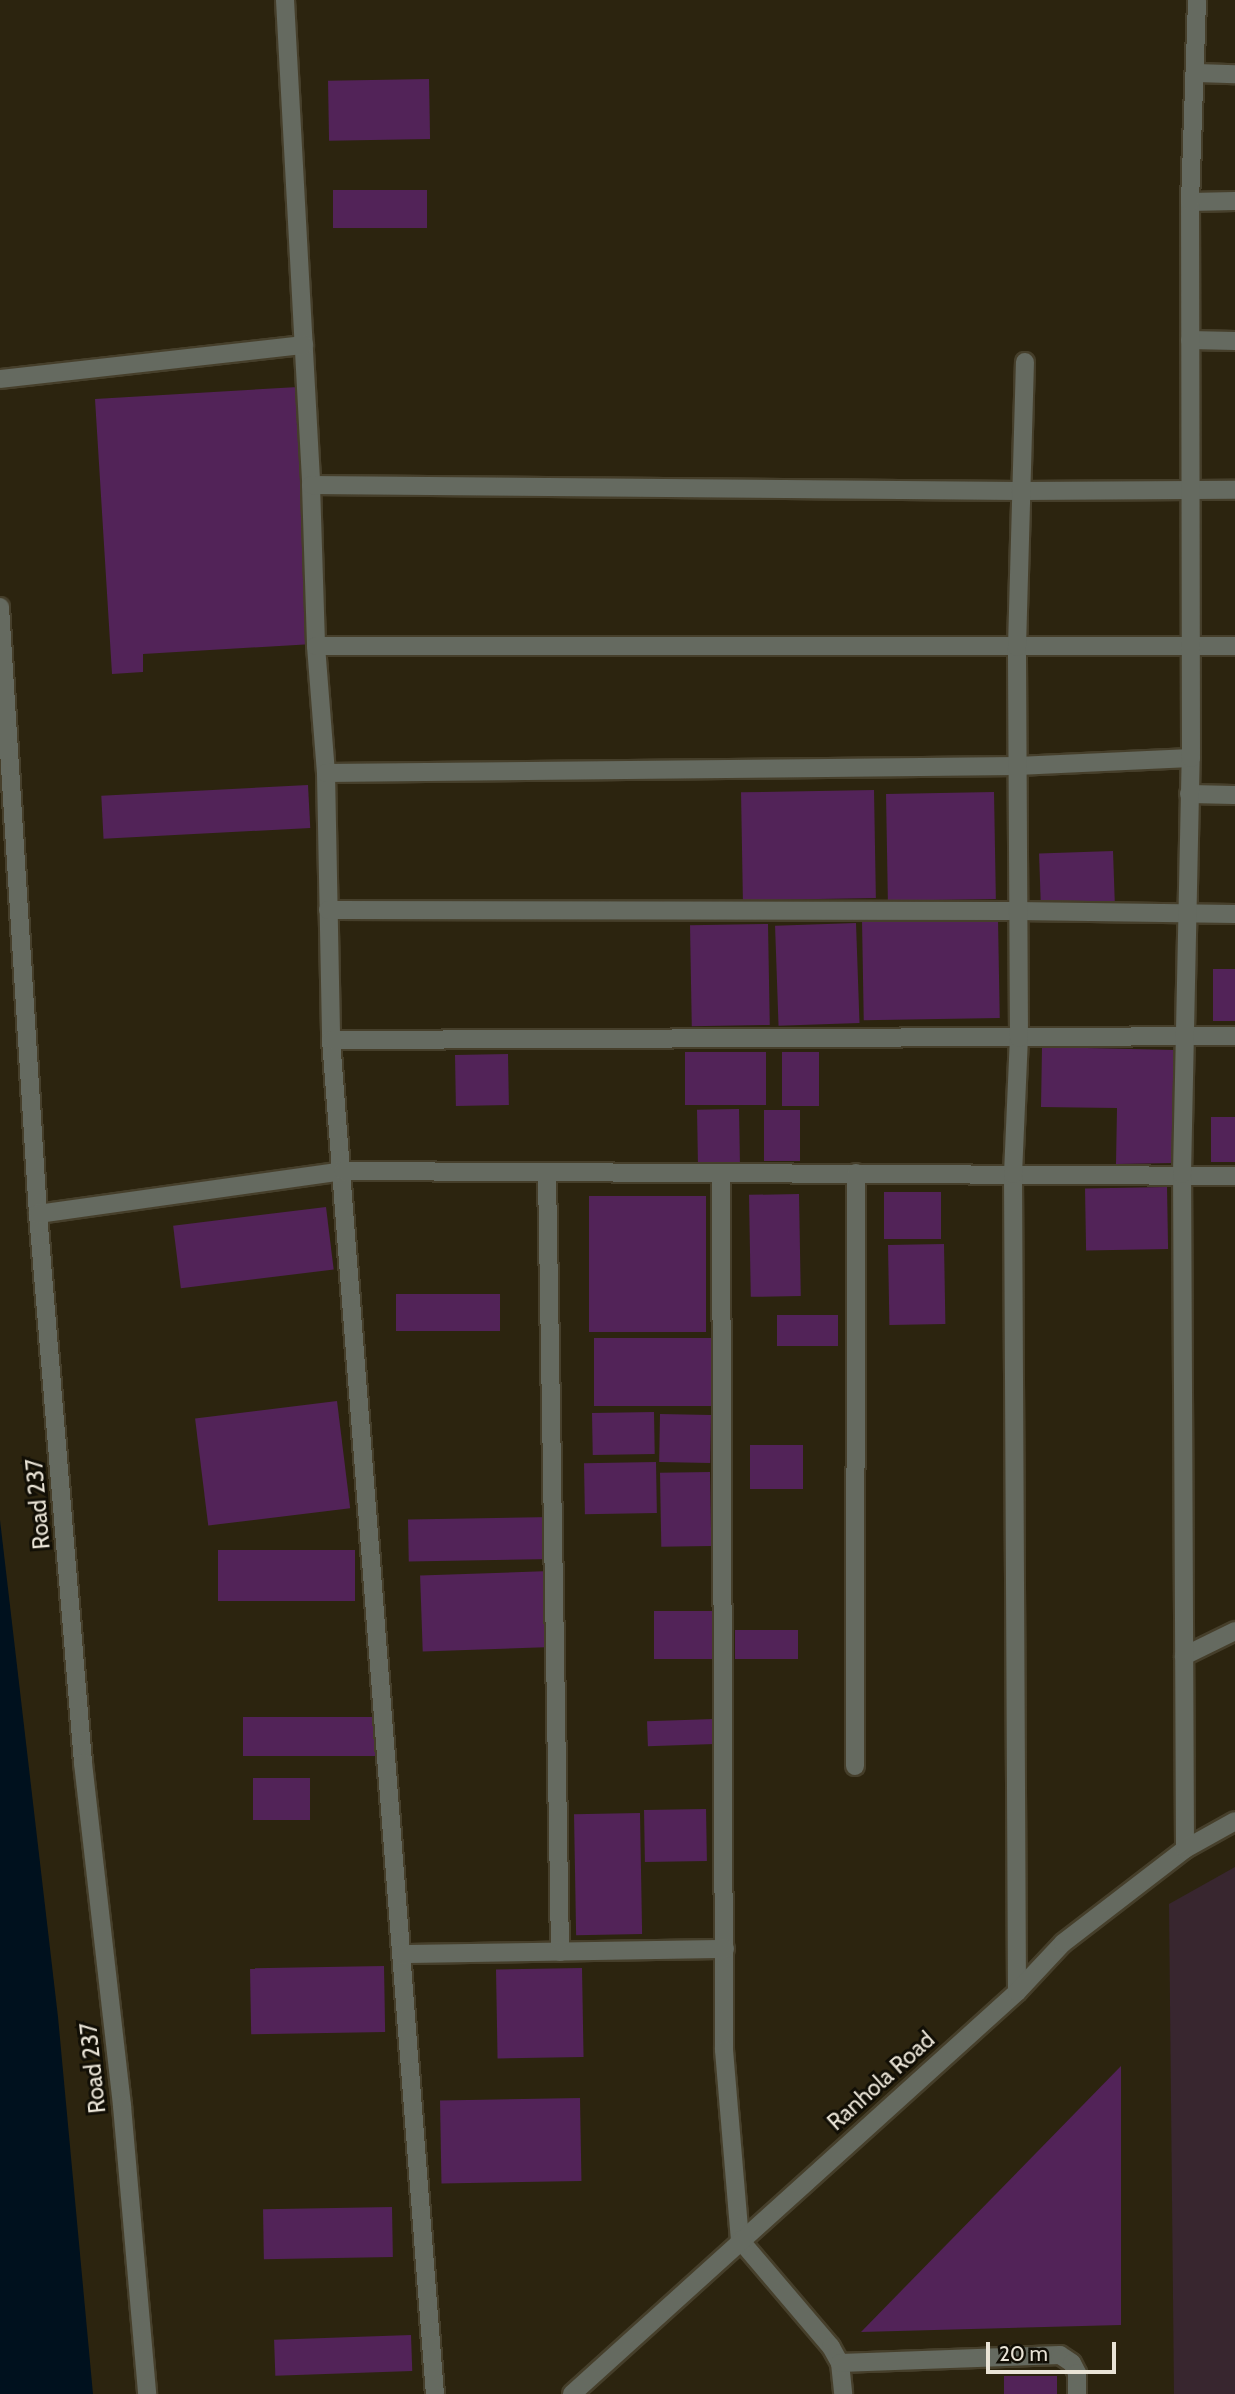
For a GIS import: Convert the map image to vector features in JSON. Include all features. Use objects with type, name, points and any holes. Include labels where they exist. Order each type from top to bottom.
[{"type":"street","points":[[285,0],[311,485],[316,646],[326,773],[331,1040],[435,2394]]},
{"type":"street","points":[[1185,1849],[1182,1174],[1191,758],[1190,202],[1197,73],[1197,0]]},
{"type":"street","points":[[1197,73],[1235,74]]},
{"type":"street","points":[[1190,202],[1235,201]]},
{"type":"street","points":[[1190,340],[1235,341]]},
{"type":"street","points":[[0,379],[304,345]]},
{"type":"street","points":[[1017,1992],[1013,1174],[1019,1038],[1017,647],[1025,362]]},
{"type":"street","points":[[311,485],[1020,491],[1235,490]]},
{"type":"street","name":"Road 237","points":[[0,607],[38,1214],[83,1763],[122,2106],[147,2394]]},
{"type":"street","points":[[316,646],[1235,646]]},
{"type":"street","points":[[326,773],[1017,766],[1191,758]]},
{"type":"street","points":[[1189,794],[1235,795]]},
{"type":"street","points":[[328,910],[1235,914]]},
{"type":"street","points":[[331,1040],[1235,1036]]},
{"type":"street","points":[[38,1214],[343,1171],[1235,1176]]},
{"type":"street","points":[[721,1173],[724,2050],[740,2240],[831,2347],[840,2363],[843,2394]]},
{"type":"street","points":[[855,1766],[856,1173]]},
{"type":"street","points":[[547,1174],[560,1952]]},
{"type":"street","points":[[1184,1656],[1235,1631]]},
{"type":"street","name":"Ranhola Road","points":[[572,2394],[1017,1992],[1063,1943],[1185,1849],[1235,1821]]},
{"type":"street","points":[[402,1954],[725,1950]]},
{"type":"street","points":[[840,2363],[1060,2355],[1072,2363],[1077,2373],[1077,2394]]},
{"type":"shaded area","points":[[1235,1867],[1235,2394],[1174,2394],[1169,1904]]},
{"type":"water","points":[[0,1520],[58,2017],[93,2394],[0,2394]]},
{"type":"building","points":[[429,79],[430,139],[329,141],[328,81]]},
{"type":"building","points":[[333,190],[427,190],[427,228],[333,228]]},
{"type":"building","points":[[298,387],[313,644],[143,654],[143,672],[112,674],[95,399]]},
{"type":"building","points":[[308,785],[310,828],[104,839],[101,796]]},
{"type":"building","points":[[874,790],[876,898],[743,900],[741,792]]},
{"type":"building","points":[[994,792],[996,899],[888,901],[886,794]]},
{"type":"building","points":[[1113,851],[1115,901],[1041,904],[1039,854]]},
{"type":"building","points":[[998,919],[1000,1018],[864,1020],[862,921]]},
{"type":"building","points":[[856,923],[859,1023],[779,1026],[775,926]]},
{"type":"building","points":[[768,924],[770,1025],[692,1026],[690,925]]},
{"type":"building","points":[[1213,969],[1235,969],[1235,1021],[1213,1021]]},
{"type":"building","points":[[1042,1047],[1175,1050],[1173,1163],[1116,1164],[1117,1108],[1041,1107]]},
{"type":"building","points":[[685,1052],[766,1052],[766,1105],[685,1105]]},
{"type":"building","points":[[782,1052],[819,1052],[819,1106],[782,1106]]},
{"type":"building","points":[[508,1054],[509,1105],[456,1106],[455,1055]]},
{"type":"building","points":[[739,1109],[740,1162],[698,1163],[697,1110]]},
{"type":"building","points":[[764,1110],[800,1110],[800,1161],[764,1161]]},
{"type":"building","points":[[1211,1117],[1235,1117],[1235,1162],[1211,1162]]},
{"type":"building","points":[[1167,1187],[1168,1249],[1086,1250],[1085,1188]]},
{"type":"building","points":[[884,1192],[941,1192],[941,1239],[884,1239]]},
{"type":"building","points":[[799,1194],[801,1296],[751,1297],[749,1195]]},
{"type":"building","points":[[589,1196],[706,1196],[706,1332],[589,1332]]},
{"type":"building","points":[[326,1207],[334,1270],[181,1288],[173,1226]]},
{"type":"building","points":[[944,1244],[945,1324],[889,1325],[888,1245]]},
{"type":"building","points":[[396,1294],[500,1294],[500,1331],[396,1331]]},
{"type":"building","points":[[777,1315],[838,1315],[838,1346],[777,1346]]},
{"type":"building","points":[[594,1338],[712,1338],[712,1406],[594,1406]]},
{"type":"building","points":[[337,1401],[350,1508],[208,1526],[195,1418]]},
{"type":"building","points":[[654,1412],[655,1454],[593,1455],[592,1413]]},
{"type":"building","points":[[660,1414],[711,1415],[710,1463],[659,1462]]},
{"type":"building","points":[[750,1445],[803,1445],[803,1489],[750,1489]]},
{"type":"building","points":[[656,1462],[657,1513],[585,1514],[584,1463]]},
{"type":"building","points":[[710,1472],[711,1546],[661,1547],[660,1473]]},
{"type":"building","points":[[552,1517],[553,1559],[409,1562],[408,1520]]},
{"type":"building","points":[[218,1550],[355,1550],[355,1601],[218,1601]]},
{"type":"building","points":[[550,1571],[553,1647],[423,1651],[420,1576]]},
{"type":"building","points":[[654,1611],[719,1611],[719,1659],[654,1659]]},
{"type":"building","points":[[735,1630],[798,1630],[798,1659],[735,1659]]},
{"type":"building","points":[[243,1717],[375,1717],[375,1756],[243,1756]]},
{"type":"building","points":[[714,1719],[715,1744],[648,1746],[647,1721]]},
{"type":"building","points":[[253,1778],[310,1778],[310,1820],[253,1820]]},
{"type":"building","points":[[706,1809],[707,1861],[645,1862],[644,1810]]},
{"type":"building","points":[[640,1813],[642,1934],[576,1935],[574,1814]]},
{"type":"building","points":[[384,1966],[385,2032],[251,2034],[250,1968]]},
{"type":"building","points":[[582,1968],[584,2057],[498,2058],[496,1970]]},
{"type":"building","points":[[1121,2066],[1121,2325],[861,2332]]},
{"type":"building","points":[[580,2098],[581,2181],[441,2183],[440,2100]]},
{"type":"building","points":[[392,2207],[393,2257],[264,2259],[263,2209]]},
{"type":"building","points":[[411,2335],[412,2371],[275,2376],[274,2340]]},
{"type":"building","points":[[1004,2376],[1057,2376],[1057,2394],[1004,2394]]}]
